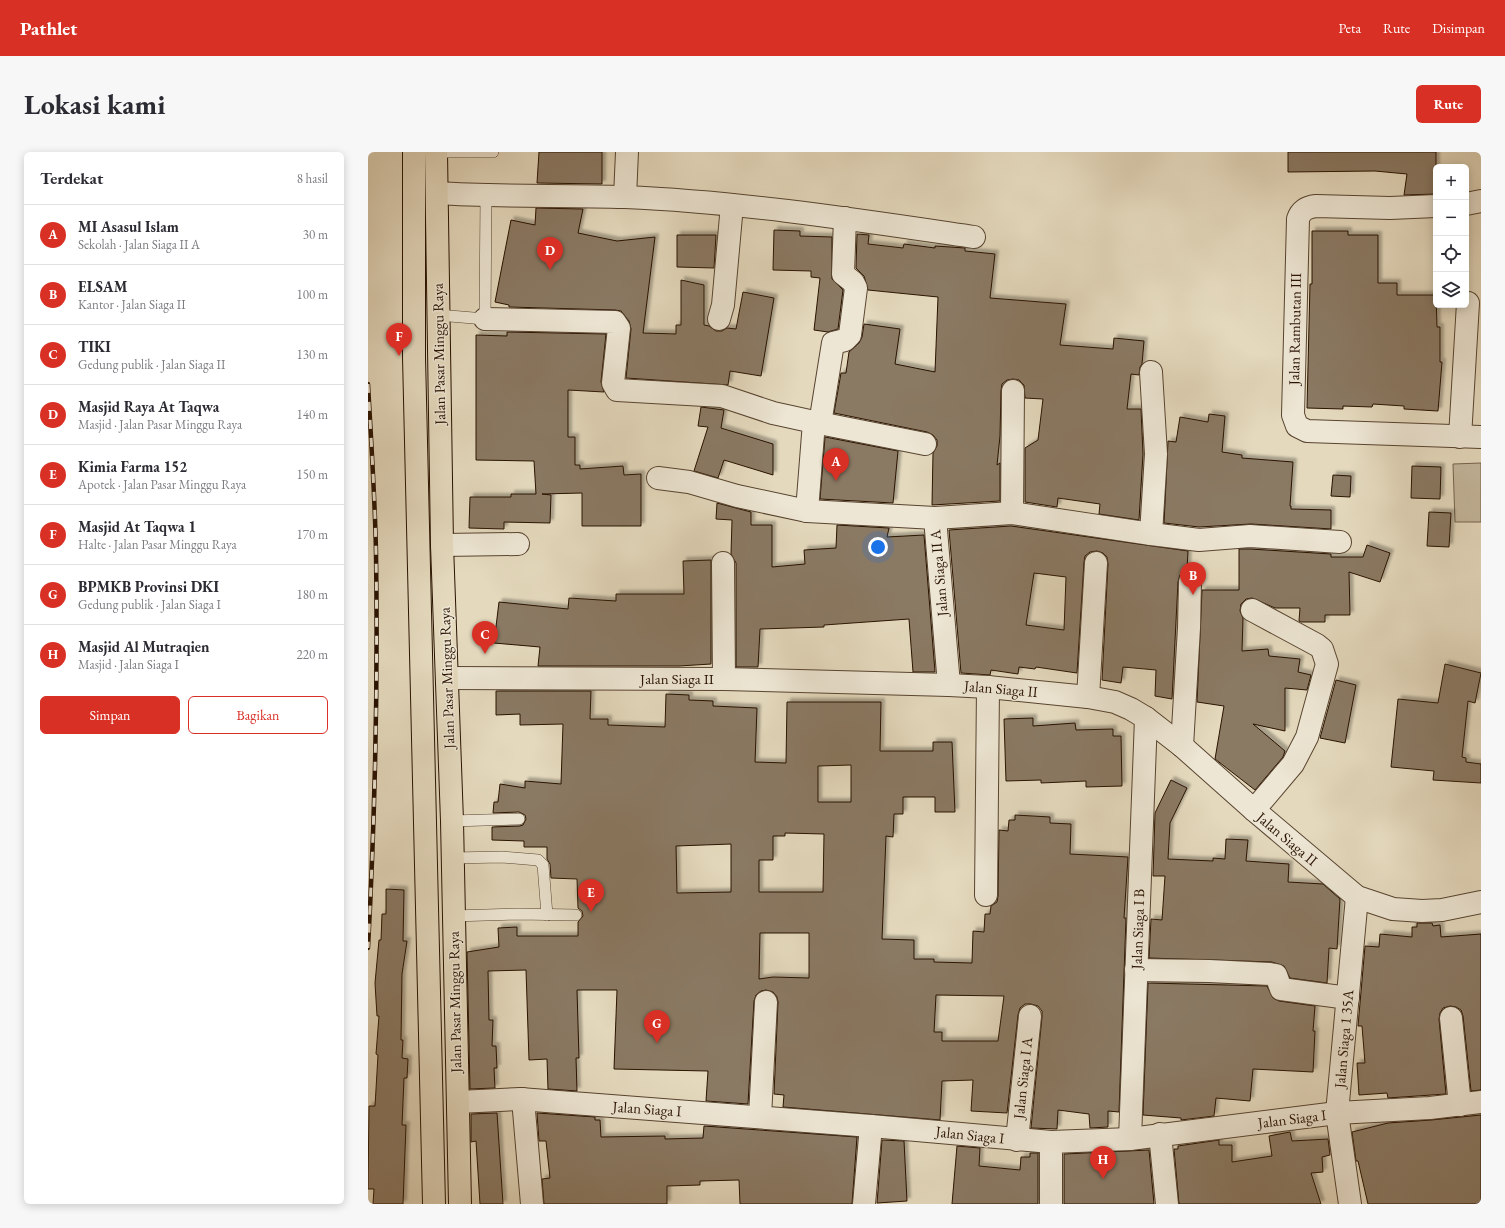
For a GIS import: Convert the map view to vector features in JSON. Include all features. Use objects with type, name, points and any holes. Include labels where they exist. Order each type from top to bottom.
[{"type":"main road","name":"Jalan Pasar Minggu Raya","points":[[414,152],[414,365],[434,1204]]},
{"type":"main road","name":"Jalan Pasar Minggu Raya","points":[[443,152],[443,316],[457,545],[454,678],[459,820],[462,857],[453,916],[460,1204]]},
{"type":"street","points":[[625,197],[627,152]]},
{"type":"street","points":[[443,194],[482,196],[625,197],[732,205],[796,211],[974,237]]},
{"type":"street","points":[[1469,203],[1481,201]]},
{"type":"street","points":[[719,319],[723,305],[732,205]]},
{"type":"street","name":"Jalan Rambutan III","points":[[1433,206],[1390,208],[1316,206],[1304,210],[1298,219],[1293,415],[1297,426],[1307,431],[1471,437]]},
{"type":"street","points":[[807,511],[817,423],[833,343],[845,340],[850,335],[856,288],[853,282],[843,274],[846,218]]},
{"type":"street","points":[[1468,308],[1471,437]]},
{"type":"street","points":[[482,319],[615,322],[619,328],[613,383],[615,389],[722,396],[773,413],[925,444]]},
{"type":"street","points":[[1150,534],[1156,454],[1151,372]]},
{"type":"street","points":[[1012,513],[1013,391]]},
{"type":"street","name":"Jalan Siaga II A","points":[[658,478],[689,482],[737,496],[807,511],[935,518],[949,685]]},
{"type":"street","points":[[935,518],[1012,513],[1198,540],[1250,536],[1340,542]]},
{"type":"street","points":[[457,545],[518,544]]},
{"type":"street","points":[[723,563],[724,679]]},
{"type":"street","points":[[1088,697],[1096,563]]},
{"type":"street","points":[[1182,746],[1189,628],[1190,582]]},
{"type":"street","points":[[1252,610],[1317,645],[1322,649],[1327,664],[1307,737],[1293,764],[1254,810]]},
{"type":"street","name":"Jalan Siaga II","points":[[454,678],[724,679],[949,685],[988,687],[1088,697],[1115,702],[1146,718],[1182,746],[1254,810],[1357,897],[1393,909],[1422,911],[1442,910],[1481,902]]},
{"type":"street","points":[[986,895],[988,687]]},
{"type":"street","name":"Jalan Siaga I B","points":[[1130,1139],[1146,718]]},
{"type":"street","name":"Jalan Siaga 1 35A","points":[[1350,1204],[1338,1113],[1357,897]]},
{"type":"street","points":[[1136,970],[1270,974],[1276,976],[1281,989],[1348,998]]},
{"type":"street","points":[[760,1117],[766,1002]]},
{"type":"street","name":"Jalan Siaga I A","points":[[1016,1140],[1030,1016]]},
{"type":"street","points":[[1451,1018],[1460,1105]]},
{"type":"street","points":[[522,1099],[532,1204]]},
{"type":"street","name":"Jalan Siaga I","points":[[458,1102],[522,1099],[871,1126],[1051,1142],[1130,1139],[1160,1134],[1338,1113],[1460,1105],[1481,1102]]},
{"type":"street","points":[[864,1204],[871,1126]]},
{"type":"street","points":[[1160,1134],[1166,1204]]},
{"type":"street","points":[[1051,1142],[1051,1204]]},
{"type":"lane","points":[[443,152],[494,152]]},
{"type":"lane","points":[[443,316],[482,319],[482,196]]},
{"type":"lane","points":[[459,820],[519,819]]},
{"type":"lane","points":[[462,857],[496,857],[538,860],[542,862],[547,915]]},
{"type":"lane","points":[[453,916],[576,915]]},
{"type":"shaded area","points":[[1481,463],[1481,522],[1455,522],[1453,464]]},
{"type":"building","points":[[539,152],[602,152],[602,184],[537,183]]},
{"type":"building","points":[[1288,152],[1436,152],[1436,164],[1433,164],[1433,194],[1404,195],[1407,174],[1375,171],[1288,172]]},
{"type":"building","points":[[536,208],[583,209],[578,233],[617,241],[655,237],[643,333],[676,334],[676,325],[681,325],[681,280],[704,285],[704,325],[709,326],[716,331],[722,331],[727,328],[736,329],[743,292],[774,298],[761,376],[730,371],[728,385],[626,378],[631,329],[629,321],[621,311],[509,307],[509,305],[495,302],[511,220],[535,225]]},
{"type":"building","points":[[774,230],[800,231],[800,236],[832,237],[832,279],[843,290],[838,329],[828,332],[814,330],[820,278],[811,277],[811,271],[773,270]]},
{"type":"building","points":[[1312,231],[1348,231],[1348,235],[1378,235],[1378,283],[1397,283],[1397,295],[1433,295],[1433,308],[1436,308],[1437,327],[1440,327],[1440,362],[1442,362],[1438,411],[1404,409],[1404,406],[1373,404],[1372,407],[1343,406],[1343,409],[1307,408],[1310,284],[1312,284]]},
{"type":"building","points":[[857,234],[869,235],[868,244],[903,248],[904,244],[935,248],[935,246],[965,248],[965,251],[995,254],[990,298],[1066,304],[1060,345],[1113,349],[1114,338],[1144,341],[1142,364],[1139,375],[1131,374],[1127,409],[1141,409],[1143,454],[1139,520],[1099,514],[1100,504],[1058,498],[1057,507],[1025,502],[1025,448],[1038,440],[1043,399],[1025,398],[1024,385],[1019,380],[1007,380],[1002,384],[1000,436],[997,465],[1000,463],[1000,501],[932,505],[933,453],[937,446],[937,440],[933,435],[927,432],[834,413],[841,373],[846,373],[849,352],[859,343],[862,337],[864,324],[900,329],[895,364],[935,372],[938,297],[868,290],[864,276],[856,268]]},
{"type":"building","points":[[677,235],[716,235],[714,268],[677,267]]},
{"type":"building","points":[[507,332],[606,334],[601,382],[604,392],[568,390],[568,437],[575,437],[575,465],[580,465],[580,469],[623,466],[624,475],[641,474],[641,526],[582,526],[582,493],[542,494],[551,495],[550,523],[504,522],[504,529],[469,528],[470,497],[511,497],[511,494],[536,494],[534,461],[476,460],[476,335],[507,336]]},
{"type":"building","points":[[701,407],[724,410],[721,428],[773,444],[773,475],[724,460],[718,478],[694,471],[708,427],[698,426]]},
{"type":"building","points":[[1209,414],[1225,416],[1222,452],[1242,455],[1242,458],[1293,462],[1291,509],[1331,510],[1331,529],[1251,524],[1199,527],[1164,523],[1168,441],[1176,442],[1180,417],[1208,422]]},
{"type":"building","points":[[825,437],[898,451],[893,503],[820,499]]},
{"type":"building","points":[[1412,466],[1441,467],[1440,499],[1411,498]]},
{"type":"building","points":[[1333,475],[1351,476],[1350,497],[1331,496]]},
{"type":"building","points":[[717,503],[751,512],[751,525],[772,525],[772,567],[805,564],[804,550],[836,548],[837,525],[889,528],[887,537],[924,535],[935,672],[913,672],[909,619],[824,625],[824,627],[760,629],[758,667],[736,667],[736,563],[731,554],[732,520],[716,519]]},
{"type":"building","points":[[1429,512],[1451,513],[1449,547],[1427,546]]},
{"type":"building","points":[[1011,526],[1188,551],[1187,570],[1180,575],[1178,582],[1172,699],[1155,696],[1156,670],[1123,667],[1121,683],[1102,680],[1108,564],[1107,557],[1103,553],[1097,551],[1090,552],[1085,556],[1084,562],[1077,673],[1036,667],[1035,669],[1019,667],[1018,674],[991,670],[990,675],[961,673],[949,530]],"holes":[[[1034,573],[1066,577],[1064,630],[1026,625]]]},
{"type":"building","points":[[1367,545],[1390,553],[1380,582],[1349,572],[1350,615],[1325,615],[1325,622],[1301,622],[1299,621],[1300,608],[1275,608],[1252,598],[1246,599],[1241,604],[1240,611],[1243,618],[1242,651],[1268,649],[1269,656],[1300,659],[1298,672],[1311,675],[1307,690],[1285,688],[1285,731],[1253,724],[1285,751],[1283,757],[1255,790],[1215,759],[1224,706],[1197,702],[1202,590],[1239,590],[1239,549],[1331,554],[1331,557],[1363,557]]},
{"type":"building","points":[[711,560],[711,664],[679,666],[538,666],[540,647],[494,643],[499,602],[568,609],[569,598],[616,601],[616,594],[684,594],[683,561]]},
{"type":"building","points":[[1445,664],[1481,673],[1475,703],[1468,701],[1462,757],[1466,758],[1466,762],[1481,764],[1481,783],[1433,780],[1434,771],[1391,767],[1398,699],[1438,703]]},
{"type":"building","points":[[1336,680],[1356,685],[1345,743],[1320,738]]},
{"type":"building","points":[[496,691],[591,691],[590,719],[608,719],[608,725],[665,727],[666,694],[689,695],[689,700],[713,701],[713,706],[757,708],[755,762],[786,763],[787,702],[881,702],[880,751],[933,751],[933,742],[952,742],[955,812],[935,812],[935,797],[903,797],[903,814],[894,814],[893,837],[886,836],[882,939],[914,940],[914,959],[934,959],[934,962],[972,963],[973,931],[984,932],[985,914],[990,914],[991,906],[997,902],[999,830],[1008,831],[1009,820],[1015,820],[1015,815],[1050,817],[1050,823],[1071,824],[1070,854],[1128,857],[1124,918],[1126,918],[1119,1112],[1108,1111],[1108,1127],[1090,1128],[1089,1114],[1058,1110],[1057,1129],[1031,1128],[1042,1011],[1038,1006],[1031,1004],[1025,1004],[1020,1008],[1018,1015],[1007,1113],[971,1111],[973,1080],[942,1081],[940,1120],[783,1107],[784,1095],[774,1094],[778,1002],[777,997],[773,992],[766,990],[761,991],[756,995],[754,1001],[748,1104],[706,1101],[708,1071],[614,1069],[617,990],[577,990],[579,1058],[576,1058],[577,1091],[548,1089],[547,1059],[529,1060],[526,970],[488,971],[489,1020],[493,1020],[492,1046],[496,1046],[497,1068],[494,1068],[495,1088],[470,1089],[467,952],[499,947],[498,928],[517,927],[517,936],[578,936],[578,922],[583,916],[582,911],[578,908],[577,879],[551,878],[550,864],[547,859],[547,847],[524,847],[524,841],[492,840],[492,827],[520,826],[523,825],[526,819],[525,815],[519,812],[493,813],[494,802],[498,802],[500,784],[525,788],[525,781],[561,784],[563,724],[520,725],[520,714],[496,715]],"holes":[[[851,765],[851,802],[818,802],[818,766]],[[785,833],[824,834],[823,892],[759,892],[759,860],[773,860],[773,836],[785,836]],[[731,844],[731,892],[677,893],[676,846]],[[760,933],[809,933],[809,978],[773,977],[759,979]],[[936,995],[1004,996],[998,1041],[942,1041],[942,1032],[934,1032]]]},
{"type":"building","points":[[1033,718],[1033,726],[1075,723],[1076,730],[1113,729],[1113,736],[1121,736],[1122,786],[1086,787],[1086,781],[1041,783],[1041,780],[1006,781],[1004,719]]},
{"type":"building","points":[[1171,780],[1187,788],[1170,823],[1168,859],[1213,861],[1213,858],[1225,859],[1226,839],[1248,840],[1246,861],[1289,864],[1288,882],[1323,884],[1340,899],[1337,949],[1329,948],[1327,983],[1290,978],[1284,966],[1272,962],[1149,958],[1151,919],[1162,920],[1165,876],[1153,876],[1155,813]]},
{"type":"building","points":[[386,889],[404,890],[403,941],[407,941],[402,974],[402,1058],[408,1059],[407,1078],[404,1078],[402,1125],[406,1125],[403,1204],[373,1204],[374,1189],[368,1189],[369,1106],[375,1106],[378,1055],[376,1054],[379,1016],[377,1016],[375,983],[379,940],[381,940],[382,914],[386,914]]},
{"type":"building","points":[[1417,923],[1432,923],[1433,926],[1440,925],[1441,937],[1481,934],[1481,1090],[1471,1091],[1463,1016],[1461,1010],[1450,1006],[1443,1008],[1439,1019],[1446,1094],[1388,1098],[1387,1093],[1359,1095],[1357,1063],[1365,1063],[1362,1026],[1358,1026],[1365,946],[1379,947],[1380,934],[1412,937],[1412,927],[1417,927]]},
{"type":"building","points":[[1148,983],[1267,986],[1273,998],[1279,1001],[1315,1006],[1313,1031],[1315,1031],[1313,1072],[1253,1069],[1250,1101],[1216,1098],[1214,1116],[1181,1120],[1181,1118],[1143,1115]]},
{"type":"building","points":[[497,1113],[503,1204],[480,1204],[476,1141],[471,1142],[471,1114]]},
{"type":"building","points":[[537,1113],[595,1117],[595,1120],[600,1120],[601,1137],[665,1136],[665,1139],[703,1138],[704,1126],[857,1137],[852,1204],[740,1204],[739,1180],[700,1181],[700,1185],[667,1186],[667,1204],[544,1204],[542,1179],[550,1178],[546,1141],[539,1141]]},
{"type":"building","points":[[1481,1115],[1481,1204],[1368,1204],[1358,1161],[1356,1161],[1352,1132],[1388,1123]]},
{"type":"building","points":[[1290,1132],[1292,1141],[1328,1139],[1330,1155],[1322,1157],[1323,1172],[1311,1173],[1321,1204],[1179,1204],[1174,1149],[1178,1149],[1178,1146],[1219,1140],[1219,1145],[1232,1145],[1232,1162],[1272,1156],[1269,1136]]},
{"type":"building","points":[[882,1140],[904,1141],[907,1201],[877,1203]]},
{"type":"building","points":[[957,1146],[980,1148],[979,1166],[1020,1170],[1021,1157],[1030,1157],[1030,1153],[1038,1153],[1038,1204],[952,1204]]},
{"type":"building","points":[[1149,1150],[1154,1204],[1064,1204],[1064,1154]]},
{"type":"railway","points":[[368,384],[373,468],[377,602],[374,800],[368,948]]},
{"type":"place","name":"Masjid Raya At Taqwa","points":[[550,270]]},
{"type":"place","name":"Masjid At Taqwa 1","points":[[399,356]]},
{"type":"place","name":"MI Asasul Islam","points":[[836,481]]},
{"type":"place","name":"ELSAM","points":[[1193,595]]},
{"type":"place","name":"TIKI","points":[[485,654]]},
{"type":"place","name":"Kimia Farma 152","points":[[591,912]]},
{"type":"place","name":"BPMKB Provinsi DKI","points":[[657,1043]]},
{"type":"place","name":"Masjid Al Mutraqien","points":[[1103,1179]]}]
